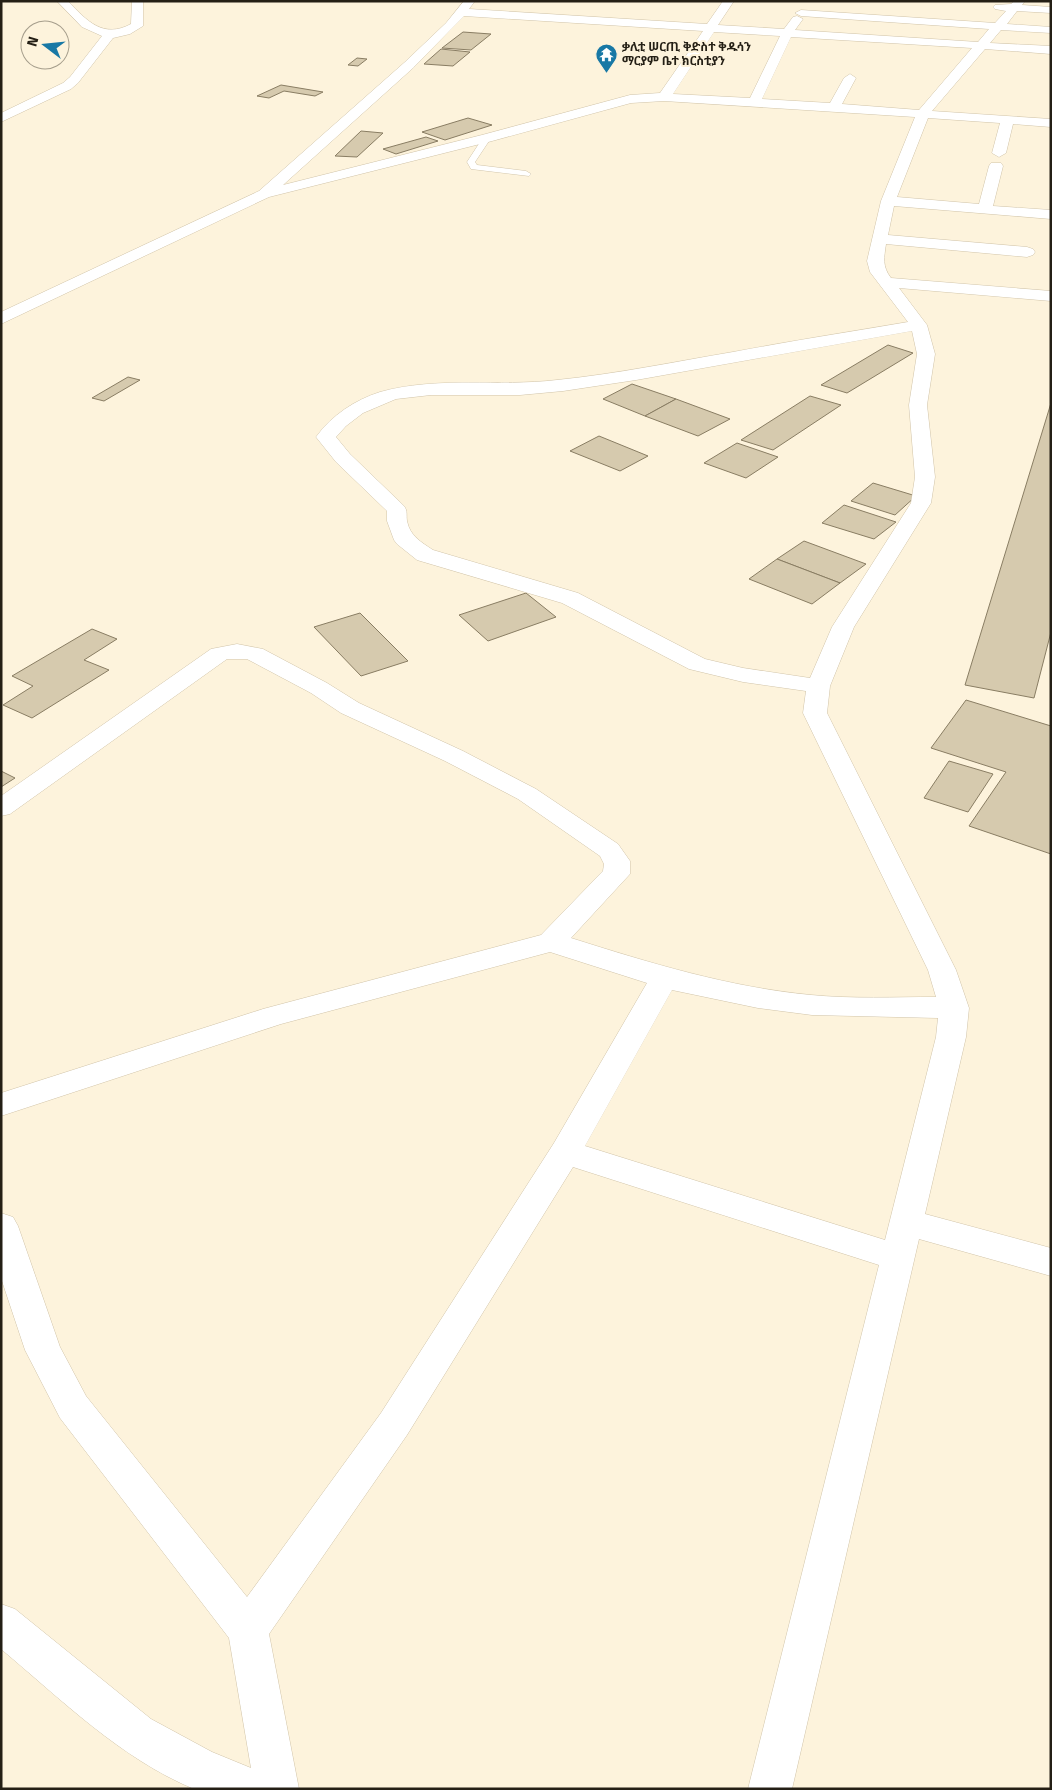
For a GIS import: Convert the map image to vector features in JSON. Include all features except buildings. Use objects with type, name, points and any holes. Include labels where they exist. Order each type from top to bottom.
[{"type":"street","points":[[62,1],[92,30],[111,33],[129,31],[137,26],[138,1],[150,1]]},
{"type":"street","points":[[664,97],[730,1]]},
{"type":"street","points":[[754,102],[787,33],[809,1]]},
{"type":"street","points":[[987,6],[1017,5],[1051,10]]},
{"type":"street","points":[[770,1789],[951,1037],[954,1008],[942,970],[815,713],[818,686],[843,627],[921,503],[925,477],[918,405],[926,354],[919,325],[878,272],[875,261],[888,201],[923,113],[1017,5]]},
{"type":"street","points":[[264,194],[368,103],[409,65],[466,7],[709,29],[787,33],[866,43],[1051,50]]},
{"type":"street","points":[[801,14],[1051,30]]},
{"type":"street","points":[[1,118],[66,86],[74,80],[111,33]]},
{"type":"street","points":[[834,108],[850,78]]},
{"type":"street","points":[[1,319],[264,194],[487,138],[618,101],[664,97],[1051,123]]},
{"type":"street","points":[[985,209],[1008,120]]},
{"type":"street","points":[[888,201],[1051,215]]},
{"type":"street","points":[[880,239],[1027,252]]},
{"type":"street","points":[[885,282],[1051,296]]},
{"type":"street","points":[[818,686],[743,675],[697,664],[570,598],[425,555],[404,540],[397,521],[397,510],[343,458],[326,437],[347,416],[373,401],[393,394],[425,388],[511,390],[624,377],[919,325]]},
{"type":"street","points":[[1,808],[219,654],[231,650],[243,650],[255,654],[311,684],[350,708],[454,756],[527,794],[609,850],[616,858],[619,866],[616,874],[551,942],[274,1016],[1,1104]]},
{"type":"street","points":[[551,942],[664,978],[758,998],[812,1006],[954,1008]]},
{"type":"street","points":[[248,1630],[394,1424],[565,1152],[664,978]]},
{"type":"street","points":[[565,1152],[897,1257]]},
{"type":"street","points":[[906,1222],[1051,1262]]},
{"type":"street","points":[[1,1226],[43,1350],[73,1407],[248,1630],[277,1789]]},
{"type":"street","points":[[1,1623],[136,1734],[198,1768],[248,1789]]},
{"type":"lane","points":[[487,138],[471,162],[474,167],[526,174]]},
{"type":"place","name":"ቃሊቲ ሠርጢ ቅድስተ ቅዱሳን ማርያም ቤተ ክርስቲያን","points":[[606,73]]}]
